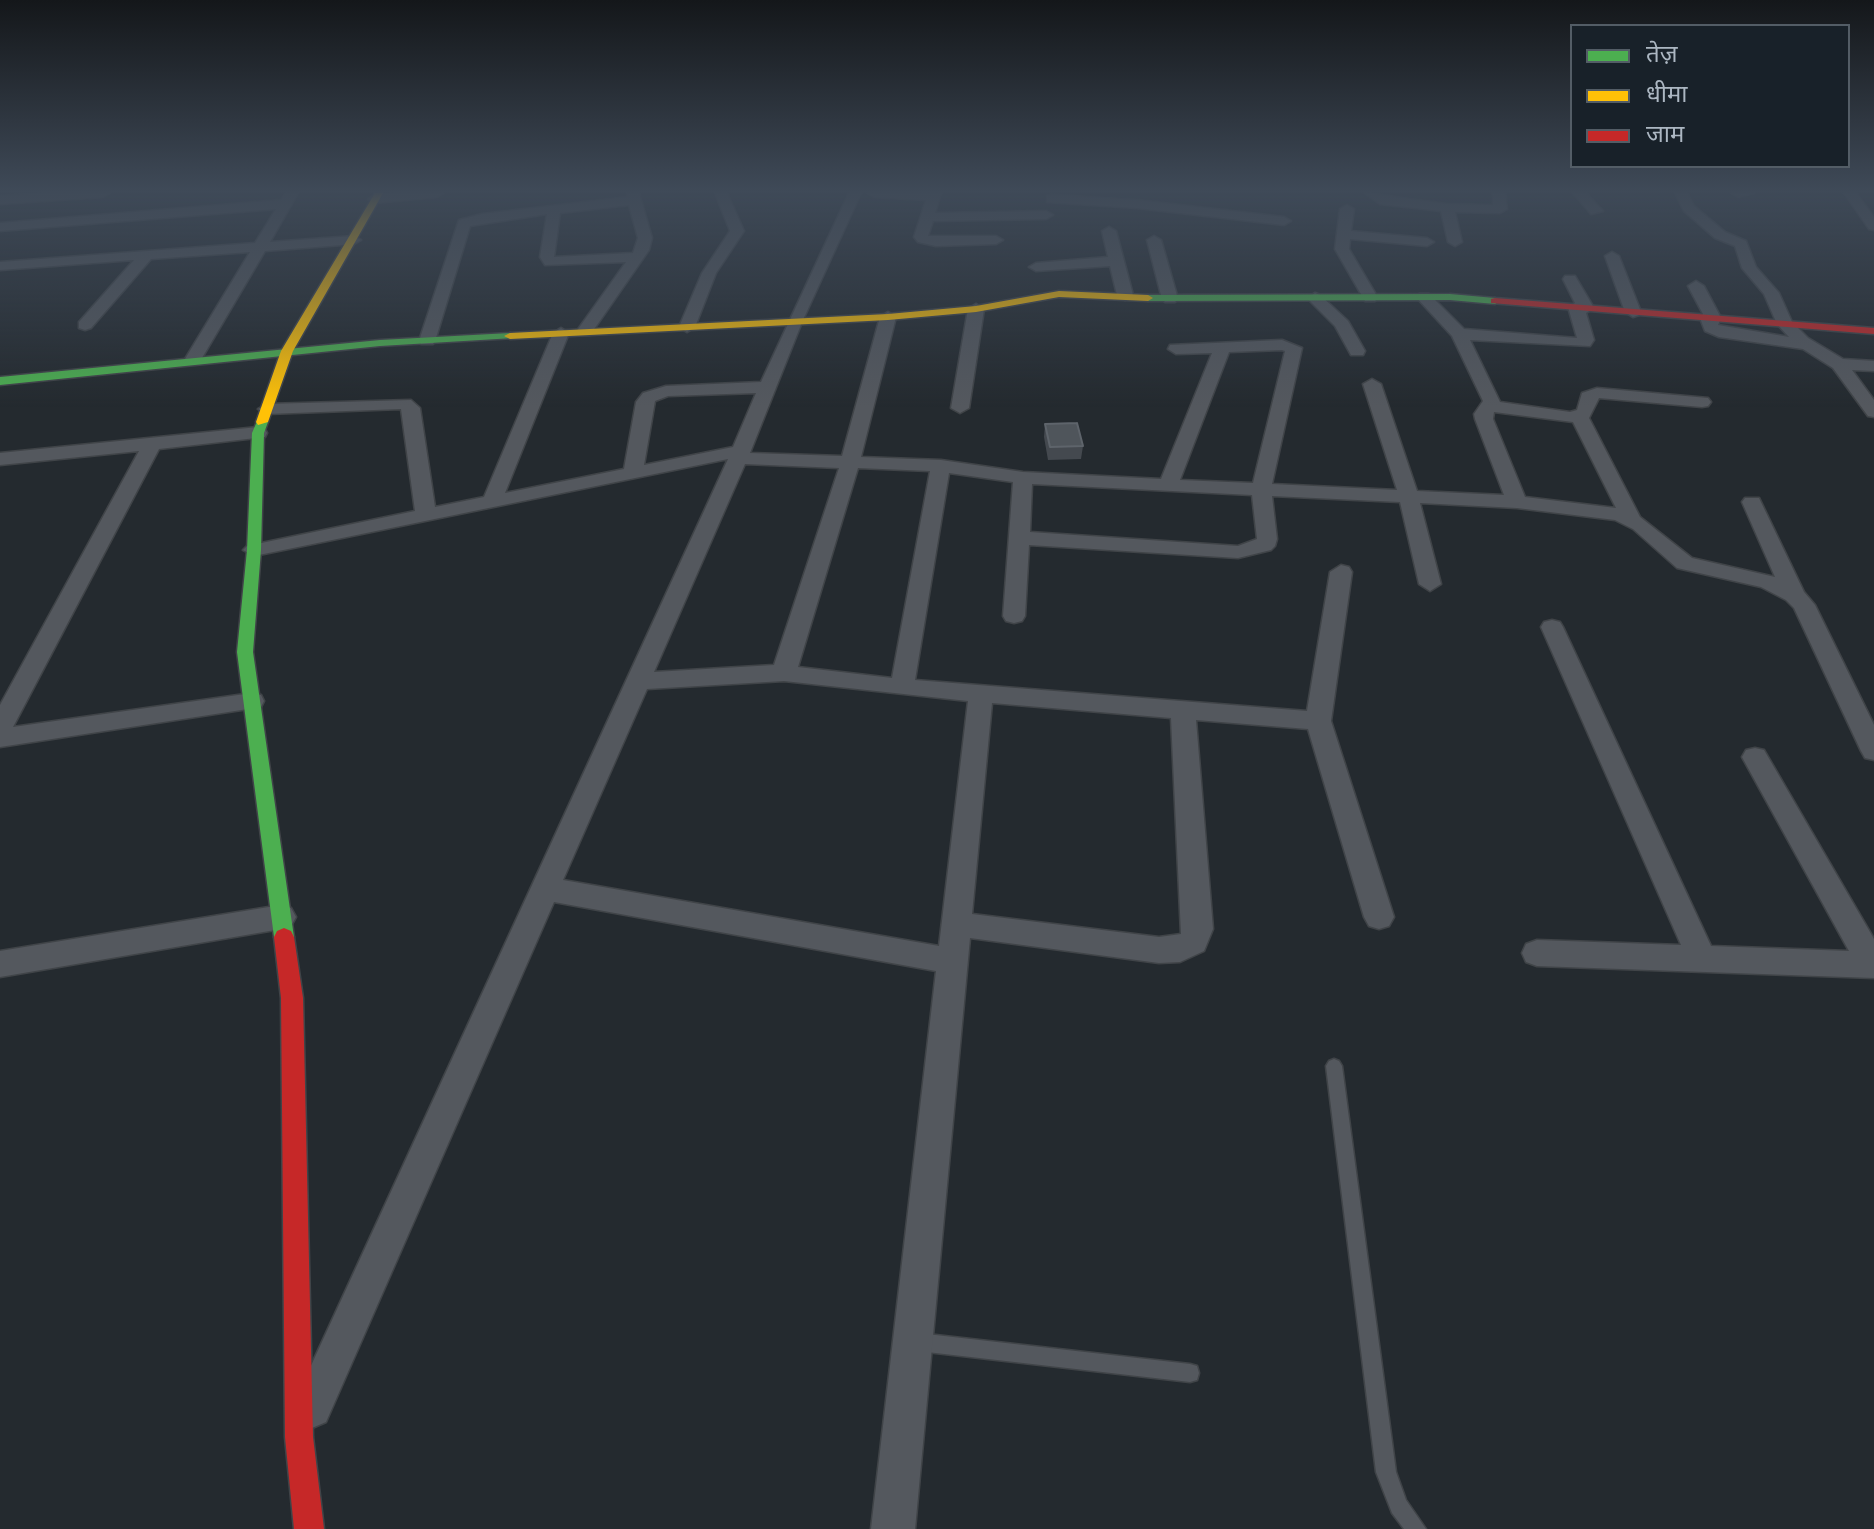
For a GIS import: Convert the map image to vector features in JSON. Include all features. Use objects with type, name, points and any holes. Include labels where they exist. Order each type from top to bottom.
[{"type":"street","points":[[0,266],[20,264]]},
{"type":"street","points":[[85,325],[139,264]]},
{"type":"street","points":[[193,359],[249,264]]},
{"type":"street","points":[[309,1529],[299,1437],[292,998],[245,652],[254,550],[258,433],[287,351],[339,264]]},
{"type":"street","points":[[427,341],[451,264]]},
{"type":"street","points":[[584,332],[633,264]]},
{"type":"street","points":[[687,327],[715,264]]},
{"type":"street","points":[[299,1437],[547,889],[821,264]]},
{"type":"street","points":[[1036,267],[1072,264]]},
{"type":"street","points":[[1118,264],[1125,295]]},
{"type":"street","points":[[1161,264],[1170,299]]},
{"type":"street","points":[[1351,264],[1370,298]]},
{"type":"street","points":[[1615,264],[1633,312]]},
{"type":"street","points":[[1748,264],[1771,293],[1785,324],[1805,344],[1839,364],[1874,412]]},
{"type":"street","points":[[1459,334],[1584,343],[1581,308],[1570,279]]},
{"type":"street","points":[[1696,286],[1710,318],[1711,328],[1719,332],[1805,344]]},
{"type":"street","points":[[0,381],[287,351],[561,333],[888,317],[976,309],[1059,294],[1170,299],[1424,297],[1874,331]]},
{"type":"street","points":[[1424,297],[1459,334],[1492,406]]},
{"type":"street","points":[[1315,298],[1342,324],[1357,351]]},
{"type":"street","points":[[960,408],[976,309]]},
{"type":"street","points":[[784,673],[850,462],[888,317]]},
{"type":"street","points":[[492,501],[561,333]]},
{"type":"street","points":[[1019,538],[1238,552],[1264,546],[1267,539],[1261,490],[1294,348],[1282,345],[1176,349]]},
{"type":"street","points":[[1168,486],[1222,348]]},
{"type":"street","points":[[1839,364],[1874,366]]},
{"type":"street","points":[[1372,384],[1409,498],[1430,584]]},
{"type":"street","points":[[633,472],[645,402],[649,397],[666,391],[766,387]]},
{"type":"street","points":[[1517,502],[1484,419],[1483,414],[1492,406],[1579,416],[1585,413],[1588,397],[1597,393],[1702,402]]},
{"type":"street","points":[[267,409],[405,404],[411,408],[426,514]]},
{"type":"street","points":[[1579,416],[1631,519],[1685,563],[1768,582],[1794,595],[1804,605],[1874,751]]},
{"type":"street","points":[[0,459],[258,433]]},
{"type":"street","points":[[0,728],[152,444]]},
{"type":"street","points":[[254,550],[633,472],[740,454],[941,466],[1023,478],[1517,502],[1631,519]]},
{"type":"street","points":[[902,687],[941,466]]},
{"type":"street","points":[[1014,616],[1023,478]]},
{"type":"street","points":[[1752,502],[1794,595]]},
{"type":"street","points":[[1341,572],[1318,721],[1379,917]]},
{"type":"street","points":[[1552,627],[1702,959]]},
{"type":"street","points":[[639,681],[784,673],[902,687],[1318,721]]},
{"type":"street","points":[[893,1529],[981,693]]},
{"type":"street","points":[[0,738],[252,701]]},
{"type":"street","points":[[956,924],[1159,950],[1180,949],[1193,942],[1198,929],[1183,710]]},
{"type":"street","points":[[1755,757],[1873,965]]},
{"type":"street","points":[[547,889],[951,961]]},
{"type":"street","points":[[0,964],[281,917]]},
{"type":"street","points":[[1537,953],[1873,965]]},
{"type":"lane","points":[[1334,1066],[1386,1472],[1399,1506],[1416,1529]]},
{"type":"lane","points":[[911,1341],[1190,1373]]},
{"type":"building","points":[[1077,423],[1083,446],[1050,447],[1045,424]]},
{"type":"traffic: fast","points":[[1148,298],[1450,297],[1495,301]]},
{"type":"traffic: fast","points":[[0,381],[380,343],[510,336]]},
{"type":"traffic: fast","points":[[262,422],[258,433],[254,550],[245,652],[284,937]]},
{"type":"traffic: slow","points":[[262,422],[287,351],[337,264]]},
{"type":"traffic: slow","points":[[510,336],[888,317],[976,309],[1059,294],[1148,298]]},
{"type":"traffic: jam","points":[[1495,301],[1874,331]]},
{"type":"traffic: jam","points":[[284,937],[292,998],[299,1437],[309,1529]]}]
